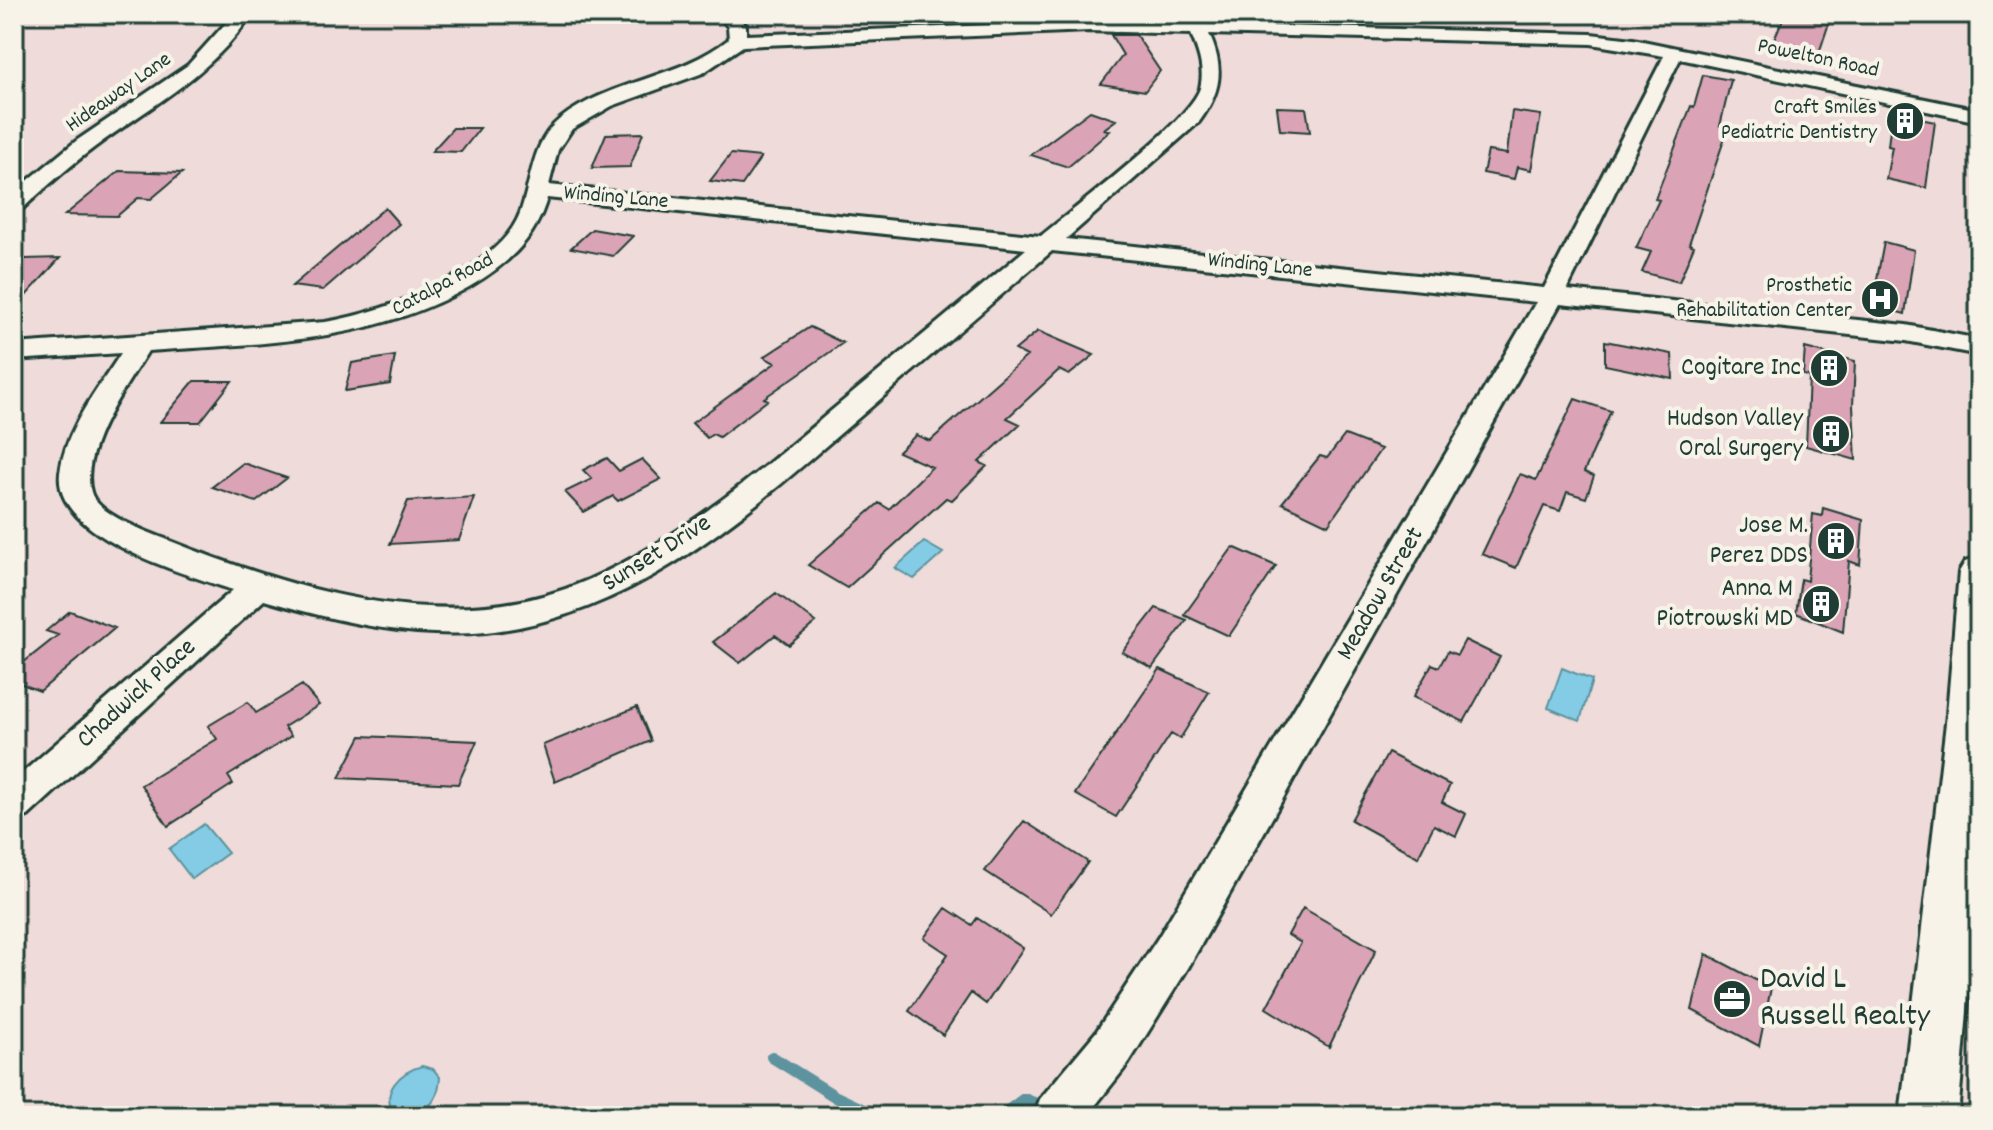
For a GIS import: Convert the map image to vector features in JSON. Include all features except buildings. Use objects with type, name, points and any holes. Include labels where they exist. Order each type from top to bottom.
[{"type":"main road","points":[[1929,1116],[1970,714],[1979,572]]},
{"type":"street","name":"Hideaway Lane","points":[[14,204],[96,136],[194,71],[229,38],[243,14]]},
{"type":"street","points":[[727,14],[737,26],[738,41]]},
{"type":"street","points":[[1417,14],[1430,36]]},
{"type":"street","name":"Powelton Road","points":[[738,41],[1022,27],[1591,39],[1633,44],[1979,116]]},
{"type":"street","name":"Sunset Drive","points":[[139,344],[84,440],[77,464],[76,493],[90,510],[117,531],[260,585],[340,608],[425,619],[486,619],[587,596],[655,561],[740,500],[1192,118],[1209,98],[1212,73],[1198,29]]},
{"type":"street","name":"Catalpa Road","points":[[14,352],[351,325],[399,310],[493,261],[515,241],[532,213],[540,191],[549,142],[566,124],[701,68],[738,41]]},
{"type":"street","name":"Meadow Street","points":[[1057,1116],[1112,1048],[1173,953],[1552,296],[1674,54]]},
{"type":"street","name":"Winding Lane","points":[[540,191],[1906,333],[1979,347]]},
{"type":"street","name":"Chadwick Place","points":[[14,804],[260,585]]},
{"type":"water","points":[[924,542],[943,553],[914,579],[895,568]]},
{"type":"water","points":[[1562,668],[1592,680],[1580,721],[1548,708]]},
{"type":"water","points":[[204,824],[228,853],[192,879],[169,849]]},
{"type":"water","points":[[422,1066],[433,1069],[440,1077],[436,1095],[421,1112],[395,1115],[389,1098],[394,1084],[406,1073]]},
{"type":"waterway","points":[[772,1057],[836,1097],[877,1116]]},
{"type":"waterway","points":[[1001,1116],[1024,1099],[1037,1104]]},
{"type":"waterway","points":[[913,1116],[924,1116]]},
{"type":"place","name":"Craft Smiles Pediatric Dentistry","points":[[1905,121]]},
{"type":"place","name":"Prosthetic Rehabilitation Center","points":[[1880,299]]},
{"type":"place","name":"Cogitare Inc","points":[[1829,368]]},
{"type":"place","name":"Hudson Valley Oral Surgery","points":[[1831,434]]},
{"type":"place","name":"Jose M. Perez DDS","points":[[1836,541]]},
{"type":"place","name":"Anna M Piotrowski MD","points":[[1821,604]]},
{"type":"place","name":"David L Russell Realty","points":[[1732,999]]}]
